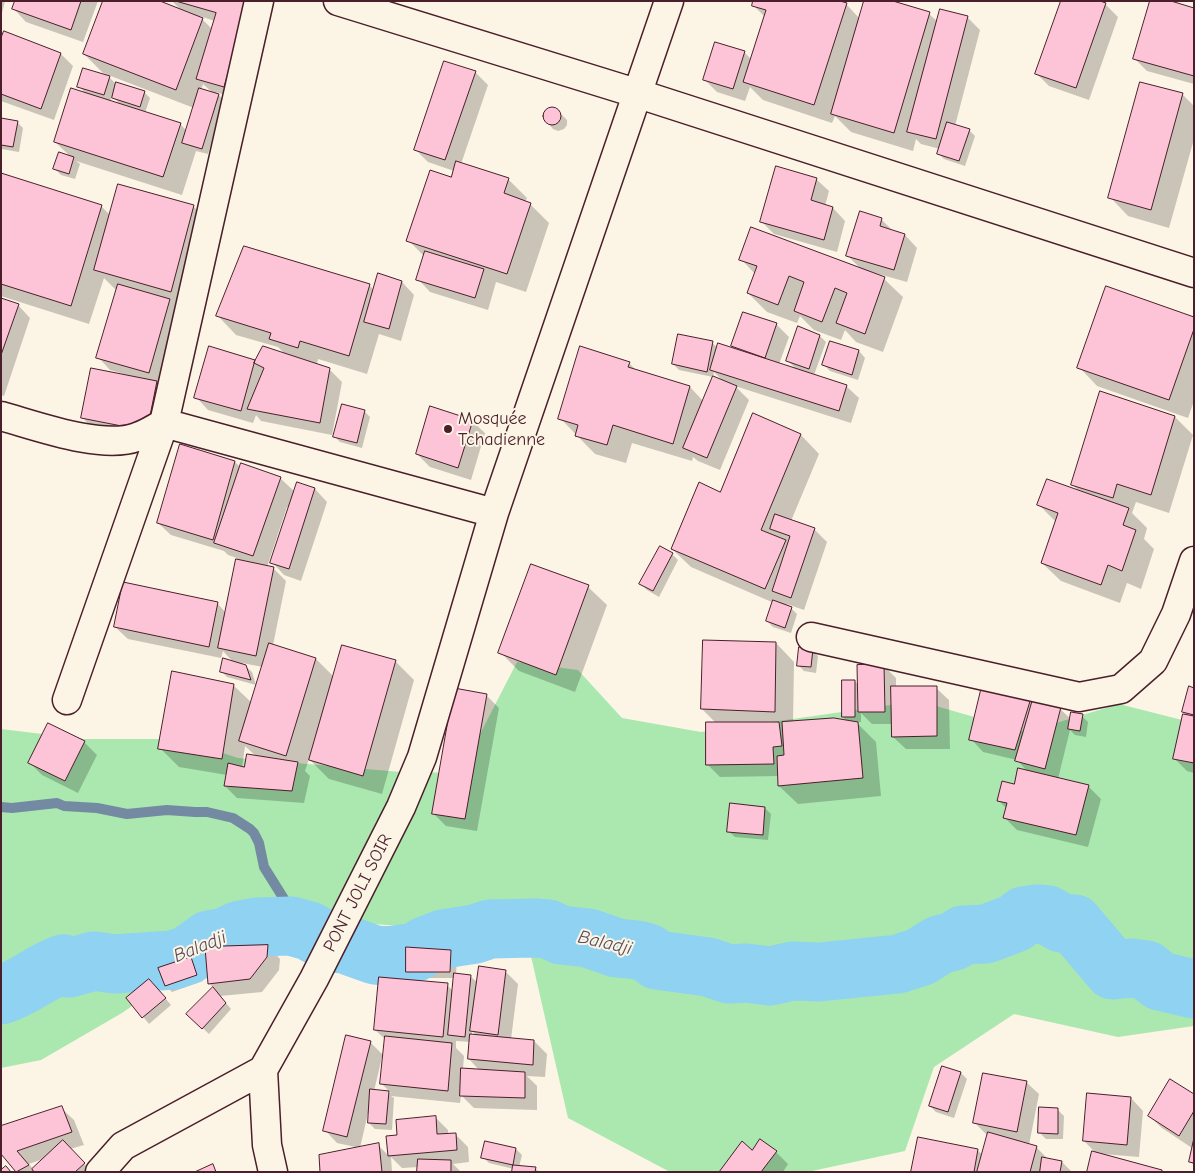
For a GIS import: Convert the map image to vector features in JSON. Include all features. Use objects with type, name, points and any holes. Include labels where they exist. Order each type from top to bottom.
[{"type":"street","points":[[67,700],[164,423],[259,1]]},
{"type":"street","points":[[338,1],[638,94],[1194,272]]},
{"type":"street","name":"PONT JOLI SOIR","points":[[263,1070],[314,979],[401,806],[422,756],[494,513],[669,1]]},
{"type":"street","points":[[1,416],[62,433],[109,442],[136,438],[164,423],[494,513]]},
{"type":"street","points":[[811,637],[1079,697],[1121,689],[1153,661],[1176,614],[1194,561]]},
{"type":"street","points":[[100,1172],[123,1146],[263,1070],[267,1146],[272,1172]]},
{"type":"green space","name":"Baladji","points":[[517,662],[578,670],[622,718],[701,732],[919,701],[1026,732],[1119,704],[1194,723],[1194,1026],[1118,1037],[1014,1014],[934,1067],[905,1151],[812,1171],[670,1172],[568,1118],[525,930],[489,922],[411,927],[288,917],[196,961],[122,1013],[41,1060],[1,1068],[1,729],[84,739],[181,739],[238,758],[401,772],[460,773]]},
{"type":"building","points":[[15,1],[81,1],[71,30],[12,9]]},
{"type":"building","points":[[103,1],[160,1],[203,18],[176,90],[83,54]]},
{"type":"building","points":[[176,1],[249,1],[224,87],[196,79],[216,13]]},
{"type":"building","points":[[753,1],[840,1],[847,3],[814,105],[743,82],[766,10],[752,6]]},
{"type":"building","points":[[864,1],[893,1],[930,12],[894,133],[831,114]]},
{"type":"building","points":[[1061,1],[1100,1],[1106,3],[1076,88],[1035,74]]},
{"type":"building","points":[[1150,1],[1171,1],[1194,8],[1194,76],[1133,59]]},
{"type":"building","points":[[940,9],[968,16],[936,139],[907,132]]},
{"type":"building","points":[[4,31],[61,53],[41,109],[1,94],[1,38]]},
{"type":"building","points":[[715,42],[745,51],[733,89],[703,80]]},
{"type":"building","points":[[444,61],[476,71],[445,160],[414,150]]},
{"type":"building","points":[[83,68],[110,76],[104,95],[77,87]]},
{"type":"building","points":[[116,82],[145,91],[140,107],[112,98]]},
{"type":"building","points":[[1140,82],[1183,93],[1151,210],[1108,198]]},
{"type":"building","points":[[71,88],[181,123],[163,177],[54,142]]},
{"type":"building","points":[[199,88],[219,94],[202,149],[182,143]]},
{"type":"building","points":[[548,107],[556,107],[561,112],[559,123],[548,125],[543,120],[543,112]]},
{"type":"building","points":[[1,118],[18,121],[13,147],[1,145]]},
{"type":"building","points":[[947,122],[970,129],[959,161],[937,154]]},
{"type":"building","points":[[59,152],[74,157],[69,174],[53,169]]},
{"type":"building","points":[[456,161],[509,178],[504,193],[531,203],[507,274],[406,241],[430,170],[451,177]]},
{"type":"building","points":[[776,166],[817,178],[811,200],[833,207],[824,240],[760,222]]},
{"type":"building","points":[[1,173],[102,205],[71,306],[1,284]]},
{"type":"building","points":[[118,184],[194,205],[171,292],[94,270]]},
{"type":"building","points":[[860,211],[882,218],[880,226],[905,234],[894,270],[846,256]]},
{"type":"building","points":[[751,227],[885,277],[865,334],[836,323],[847,293],[835,288],[822,322],[794,311],[804,282],[789,276],[778,305],[747,293],[757,266],[739,260]]},
{"type":"building","points":[[244,246],[370,284],[349,356],[300,341],[298,348],[269,339],[271,333],[216,316]]},
{"type":"building","points":[[425,251],[484,269],[475,298],[416,280]]},
{"type":"building","points":[[378,273],[402,281],[389,329],[364,322]]},
{"type":"building","points":[[118,284],[170,299],[149,373],[96,358]]},
{"type":"building","points":[[1106,286],[1194,317],[1194,329],[1169,400],[1077,368]]},
{"type":"building","points":[[1,298],[19,304],[1,355]]},
{"type":"building","points":[[743,312],[777,323],[765,358],[731,346]]},
{"type":"building","points":[[798,326],[820,335],[809,369],[786,361]]},
{"type":"building","points":[[678,334],[713,341],[707,372],[672,364]]},
{"type":"building","points":[[830,341],[859,350],[852,375],[822,365]]},
{"type":"building","points":[[718,343],[847,385],[839,411],[710,370]]},
{"type":"building","points":[[209,346],[255,360],[241,411],[194,398]]},
{"type":"building","points":[[263,346],[330,368],[320,423],[247,409],[264,368],[254,363]]},
{"type":"building","points":[[580,346],[630,362],[628,367],[690,386],[673,444],[613,425],[607,445],[575,436],[578,425],[558,419]]},
{"type":"building","points":[[91,368],[157,381],[147,431],[81,418]]},
{"type":"building","points":[[713,376],[737,386],[707,458],[683,448]]},
{"type":"building","points":[[1100,391],[1175,416],[1151,495],[1117,484],[1113,498],[1071,485]]},
{"type":"building","points":[[342,404],[365,410],[357,443],[333,437]]},
{"type":"building","points":[[430,406],[473,420],[458,468],[416,454]]},
{"type":"building","points":[[753,413],[801,434],[761,530],[786,540],[765,589],[671,549],[699,482],[720,492]]},
{"type":"building","points":[[180,444],[235,461],[213,540],[157,523]]},
{"type":"building","points":[[241,463],[281,477],[253,556],[214,543]]},
{"type":"building","points":[[1047,479],[1129,508],[1123,525],[1136,530],[1122,571],[1108,565],[1101,585],[1041,563],[1058,513],[1037,505]]},
{"type":"building","points":[[297,482],[315,488],[289,569],[270,563]]},
{"type":"building","points":[[775,514],[815,528],[791,598],[772,591],[790,536],[770,529]]},
{"type":"building","points":[[660,546],[673,553],[653,591],[639,584]]},
{"type":"building","points":[[236,559],[274,567],[256,656],[218,648]]},
{"type":"building","points":[[531,564],[589,585],[556,675],[498,653]]},
{"type":"building","points":[[123,582],[218,602],[209,647],[114,627]]},
{"type":"building","points":[[773,600],[792,607],[785,628],[766,621]]},
{"type":"building","points":[[703,640],[776,642],[775,712],[701,709]]},
{"type":"building","points":[[269,643],[316,658],[286,756],[239,741]]},
{"type":"building","points":[[342,645],[396,660],[363,776],[309,760]]},
{"type":"building","points":[[799,647],[813,649],[811,667],[797,666]]},
{"type":"building","points":[[223,658],[246,665],[251,680],[220,672]]},
{"type":"building","points":[[884,664],[885,712],[858,712],[857,665]]},
{"type":"building","points":[[172,671],[234,684],[222,759],[158,749]]},
{"type":"building","points":[[842,680],[855,680],[855,717],[842,717]]},
{"type":"building","points":[[891,686],[937,686],[937,736],[892,737]]},
{"type":"building","points":[[982,686],[1031,698],[1015,750],[969,740]]},
{"type":"building","points":[[1189,686],[1194,688],[1194,715],[1182,712]]},
{"type":"building","points":[[454,688],[487,694],[465,819],[432,814]]},
{"type":"building","points":[[1033,699],[1061,707],[1045,769],[1015,761]]},
{"type":"building","points":[[1071,712],[1083,714],[1080,731],[1068,729]]},
{"type":"building","points":[[1183,714],[1194,716],[1194,763],[1173,759]]},
{"type":"building","points":[[834,718],[858,722],[863,778],[778,786],[777,756],[784,755],[782,722]]},
{"type":"building","points":[[706,722],[779,722],[782,746],[773,747],[774,764],[706,765]]},
{"type":"building","points":[[48,723],[85,741],[65,781],[28,763]]},
{"type":"building","points":[[247,754],[298,762],[292,791],[224,786],[228,763],[244,767]]},
{"type":"building","points":[[1018,768],[1089,785],[1076,835],[1003,818],[1007,803],[997,801],[1002,781],[1014,784]]},
{"type":"building","points":[[730,803],[765,807],[763,835],[727,832]]},
{"type":"building","points":[[268,945],[267,957],[250,979],[208,984],[205,947]]},
{"type":"building","points":[[406,947],[451,950],[450,972],[406,972]]},
{"type":"building","points":[[191,957],[197,975],[165,986],[158,968]]},
{"type":"building","points":[[479,966],[506,970],[498,1035],[470,1031]]},
{"type":"building","points":[[454,973],[471,975],[465,1037],[448,1035]]},
{"type":"building","points":[[379,977],[448,983],[443,1037],[374,1030]]},
{"type":"building","points":[[149,979],[166,998],[142,1018],[126,998]]},
{"type":"building","points":[[213,987],[226,1003],[202,1029],[186,1014]]},
{"type":"building","points":[[470,1034],[534,1040],[533,1065],[468,1059]]},
{"type":"building","points":[[346,1035],[371,1041],[347,1137],[323,1131]]},
{"type":"building","points":[[385,1036],[452,1043],[448,1091],[380,1084]]},
{"type":"building","points":[[942,1066],[961,1072],[948,1112],[929,1106]]},
{"type":"building","points":[[461,1068],[525,1072],[525,1098],[460,1096]]},
{"type":"building","points":[[983,1073],[1027,1081],[1017,1132],[973,1123]]},
{"type":"building","points":[[1170,1079],[1194,1094],[1194,1111],[1179,1136],[1148,1116]]},
{"type":"building","points":[[370,1089],[389,1091],[386,1124],[368,1123]]},
{"type":"building","points":[[1087,1093],[1131,1097],[1127,1145],[1083,1141]]},
{"type":"building","points":[[62,1106],[72,1132],[17,1151],[29,1165],[16,1172],[1,1154],[1,1126]]},
{"type":"building","points":[[1039,1107],[1058,1108],[1058,1134],[1038,1133]]},
{"type":"building","points":[[436,1116],[437,1134],[456,1133],[457,1150],[388,1156],[386,1136],[397,1135],[396,1120]]},
{"type":"building","points":[[988,1132],[1037,1146],[1030,1172],[977,1172]]},
{"type":"building","points":[[918,1137],[978,1149],[974,1172],[911,1172]]},
{"type":"building","points":[[1194,1138],[1194,1163],[1189,1162]]},
{"type":"building","points":[[760,1139],[777,1151],[761,1172],[719,1172],[742,1141],[752,1150]]},
{"type":"building","points":[[63,1140],[85,1163],[75,1172],[34,1172],[32,1169]]},
{"type":"building","points":[[485,1141],[516,1148],[513,1165],[481,1158]]},
{"type":"building","points":[[379,1143],[382,1172],[320,1172],[319,1155]]},
{"type":"building","points":[[1092,1151],[1162,1170],[1162,1172],[1087,1172]]},
{"type":"building","points":[[1042,1157],[1062,1161],[1060,1172],[1040,1172]]},
{"type":"building","points":[[418,1159],[451,1160],[451,1172],[417,1172]]},
{"type":"building","points":[[213,1164],[216,1172],[195,1172]]},
{"type":"building","points":[[513,1165],[536,1167],[535,1172],[512,1172]]},
{"type":"building","points":[[6,1166],[11,1172],[1,1172],[1,1170]]},
{"type":"waterway","points":[[1,807],[12,808],[57,803],[64,806],[97,808],[127,814],[167,810],[207,812],[233,818],[254,833],[259,843],[264,867],[284,899],[284,906],[291,926]]},
{"type":"waterway","name":"Baladji","points":[[1,995],[63,964],[69,968],[94,961],[115,964],[173,960],[188,955],[209,940],[225,937],[240,930],[257,927],[291,926],[309,931],[331,943],[344,944],[375,955],[388,956],[416,952],[425,946],[443,939],[475,934],[490,929],[548,929],[561,935],[588,938],[617,948],[638,950],[648,953],[657,960],[708,967],[729,974],[746,973],[770,976],[793,971],[819,972],[898,964],[920,957],[939,945],[954,941],[963,935],[986,934],[1015,923],[1024,916],[1037,914],[1048,915],[1061,923],[1074,924],[1113,970],[1132,968],[1146,970],[1160,981],[1194,989]]},
{"type":"place","name":"Mosquée Tchadienne","points":[[448,429]]}]
